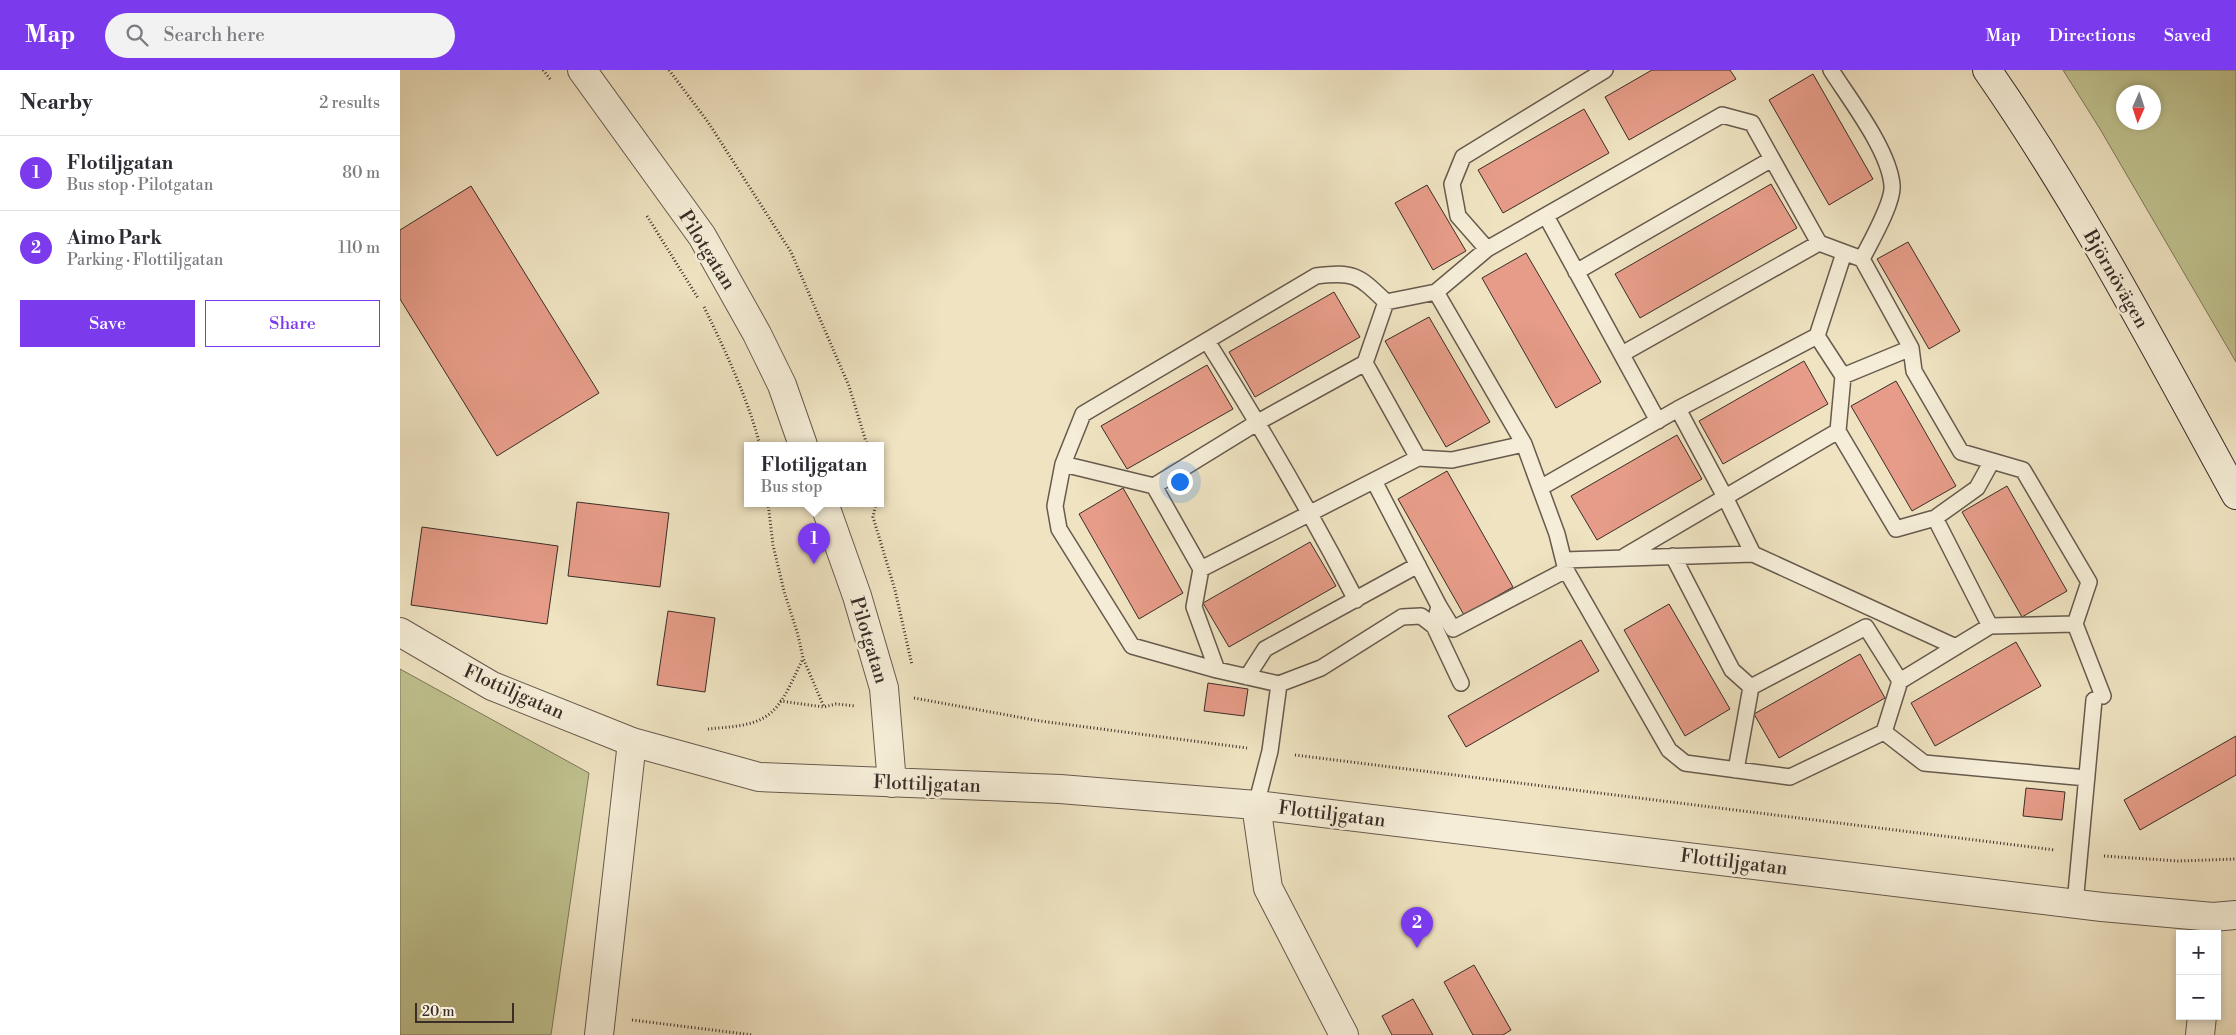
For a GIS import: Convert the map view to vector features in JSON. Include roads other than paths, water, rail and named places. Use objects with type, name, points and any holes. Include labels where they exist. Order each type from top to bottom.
[{"type":"street","name":"Pilotgatan","points":[[582,70],[702,236],[757,334],[782,385],[802,442]]},
{"type":"street","name":"Björnövägen","points":[[1987,70],[2033,136],[2124,291],[2236,495]]},
{"type":"street","name":"Pilotgatan","points":[[825,507],[856,596],[884,688],[892,783]]},
{"type":"street","name":"Flottiljgatan","points":[[400,632],[492,686],[632,742],[759,777],[1060,789],[1256,804],[2220,922]]},
{"type":"street","points":[[600,1026],[632,742]]},
{"type":"street","name":"Flottiljgatan","points":[[1256,804],[1268,888],[1344,1035]]},
{"type":"street","points":[[2200,1035],[2202,1020]]},
{"type":"lane","points":[[1487,249],[1458,216],[1452,184],[1463,157],[1605,70]]},
{"type":"lane","points":[[1831,70],[1883,153],[1893,186],[1884,216],[1862,259]]},
{"type":"lane","points":[[1386,302],[1436,292],[1487,249],[1722,115],[1752,123],[1819,243],[1862,259],[1911,348],[1914,371],[1961,452],[2023,470],[2089,582],[2075,624],[2098,698],[2087,778],[2075,904]]},
{"type":"lane","points":[[1576,272],[1772,159]]},
{"type":"lane","points":[[1546,216],[1658,421]]},
{"type":"lane","points":[[1622,354],[1819,243]]},
{"type":"lane","points":[[1540,488],[1678,409],[1817,336],[1844,253]]},
{"type":"lane","points":[[1386,302],[1361,278],[1340,273],[1316,276],[1083,414],[1063,464],[1055,506],[1059,529],[1132,646],[1217,670],[1279,684],[1321,668],[1402,617],[1421,616],[1434,626],[1461,683]]},
{"type":"lane","points":[[1436,292],[1524,444],[1557,534],[1565,565],[1669,750],[1685,763],[1790,777],[1884,732],[1900,682],[1990,626],[2075,624]]},
{"type":"lane","points":[[1063,464],[1154,486],[1258,422],[1365,363],[1386,302]]},
{"type":"lane","points":[[1817,336],[1843,376],[1838,431],[1896,529],[1935,518],[1977,488],[1992,461]]},
{"type":"lane","points":[[1207,341],[1258,422],[1311,513],[1356,600]]},
{"type":"lane","points":[[1843,376],[1911,348]]},
{"type":"lane","points":[[1365,363],[1418,458]]},
{"type":"lane","points":[[1678,409],[1725,497],[1752,554]]},
{"type":"lane","points":[[1622,558],[1838,431]]},
{"type":"lane","points":[[1201,570],[1418,458],[1452,460],[1524,444]]},
{"type":"lane","points":[[1374,481],[1439,606],[1453,629],[1565,565],[1622,558],[1752,554],[1956,647]]},
{"type":"lane","points":[[1154,486],[1201,570],[1194,606],[1217,670]]},
{"type":"lane","points":[[1935,518],[1990,626]]},
{"type":"lane","points":[[1673,556],[1732,670],[1751,687]]},
{"type":"lane","points":[[1247,677],[1265,649],[1418,565]]},
{"type":"lane","points":[[1434,626],[1439,606]]},
{"type":"lane","points":[[1751,687],[1866,627],[1874,609]]},
{"type":"lane","points":[[1866,627],[1900,682]]},
{"type":"lane","name":"Flottiljgatan","points":[[1256,804],[1270,751],[1279,684]]},
{"type":"lane","points":[[1736,770],[1751,687]]},
{"type":"lane","points":[[1884,732],[1924,763],[2087,778]]},
{"type":"place","name":"Flotiljgatan","points":[[814,564]]},
{"type":"place","name":"Aimo Park","points":[[1417,948]]}]
